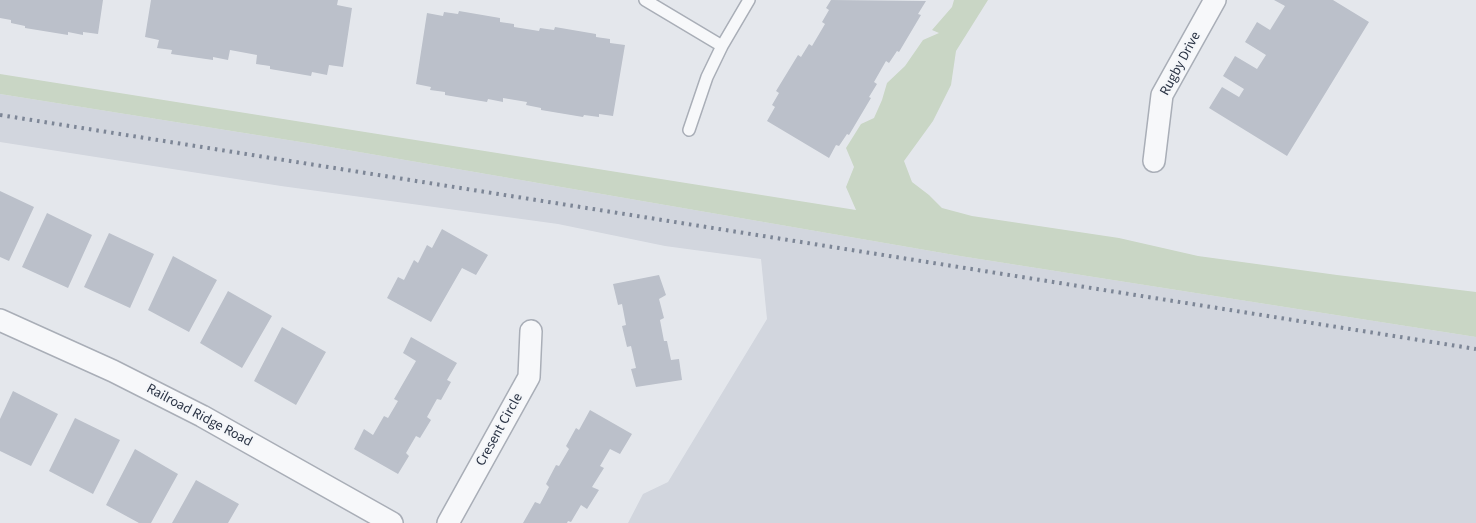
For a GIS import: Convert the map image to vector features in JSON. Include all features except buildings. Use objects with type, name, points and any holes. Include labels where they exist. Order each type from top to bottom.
[{"type":"street","name":"Rugby Drive","points":[[1154,161],[1162,95],[1216,0]]},
{"type":"street","name":"Railroad Ridge Road","points":[[0,320],[113,371],[202,416],[392,523]]},
{"type":"street","name":"Cresent Circle","points":[[448,523],[529,378],[531,331]]},
{"type":"lane","points":[[646,0],[722,46]]},
{"type":"lane","points":[[689,130],[707,77],[722,46],[749,0]]},
{"type":"shaded area","points":[[0,94],[307,143],[960,256],[1476,337],[1476,523],[628,523],[643,494],[668,482],[767,319],[761,259],[665,246],[558,224],[281,186],[0,142]]},
{"type":"green space","points":[[954,0],[988,0],[956,51],[951,85],[933,121],[904,161],[912,182],[942,208],[972,216],[1119,238],[1198,256],[1476,292],[1476,337],[960,256],[307,143],[0,94],[0,74],[856,210],[846,187],[854,167],[846,148],[861,124],[874,118],[887,83],[905,66],[923,40],[939,33],[932,30],[952,7]]},
{"type":"railway","points":[[0,115],[1476,349]]}]
